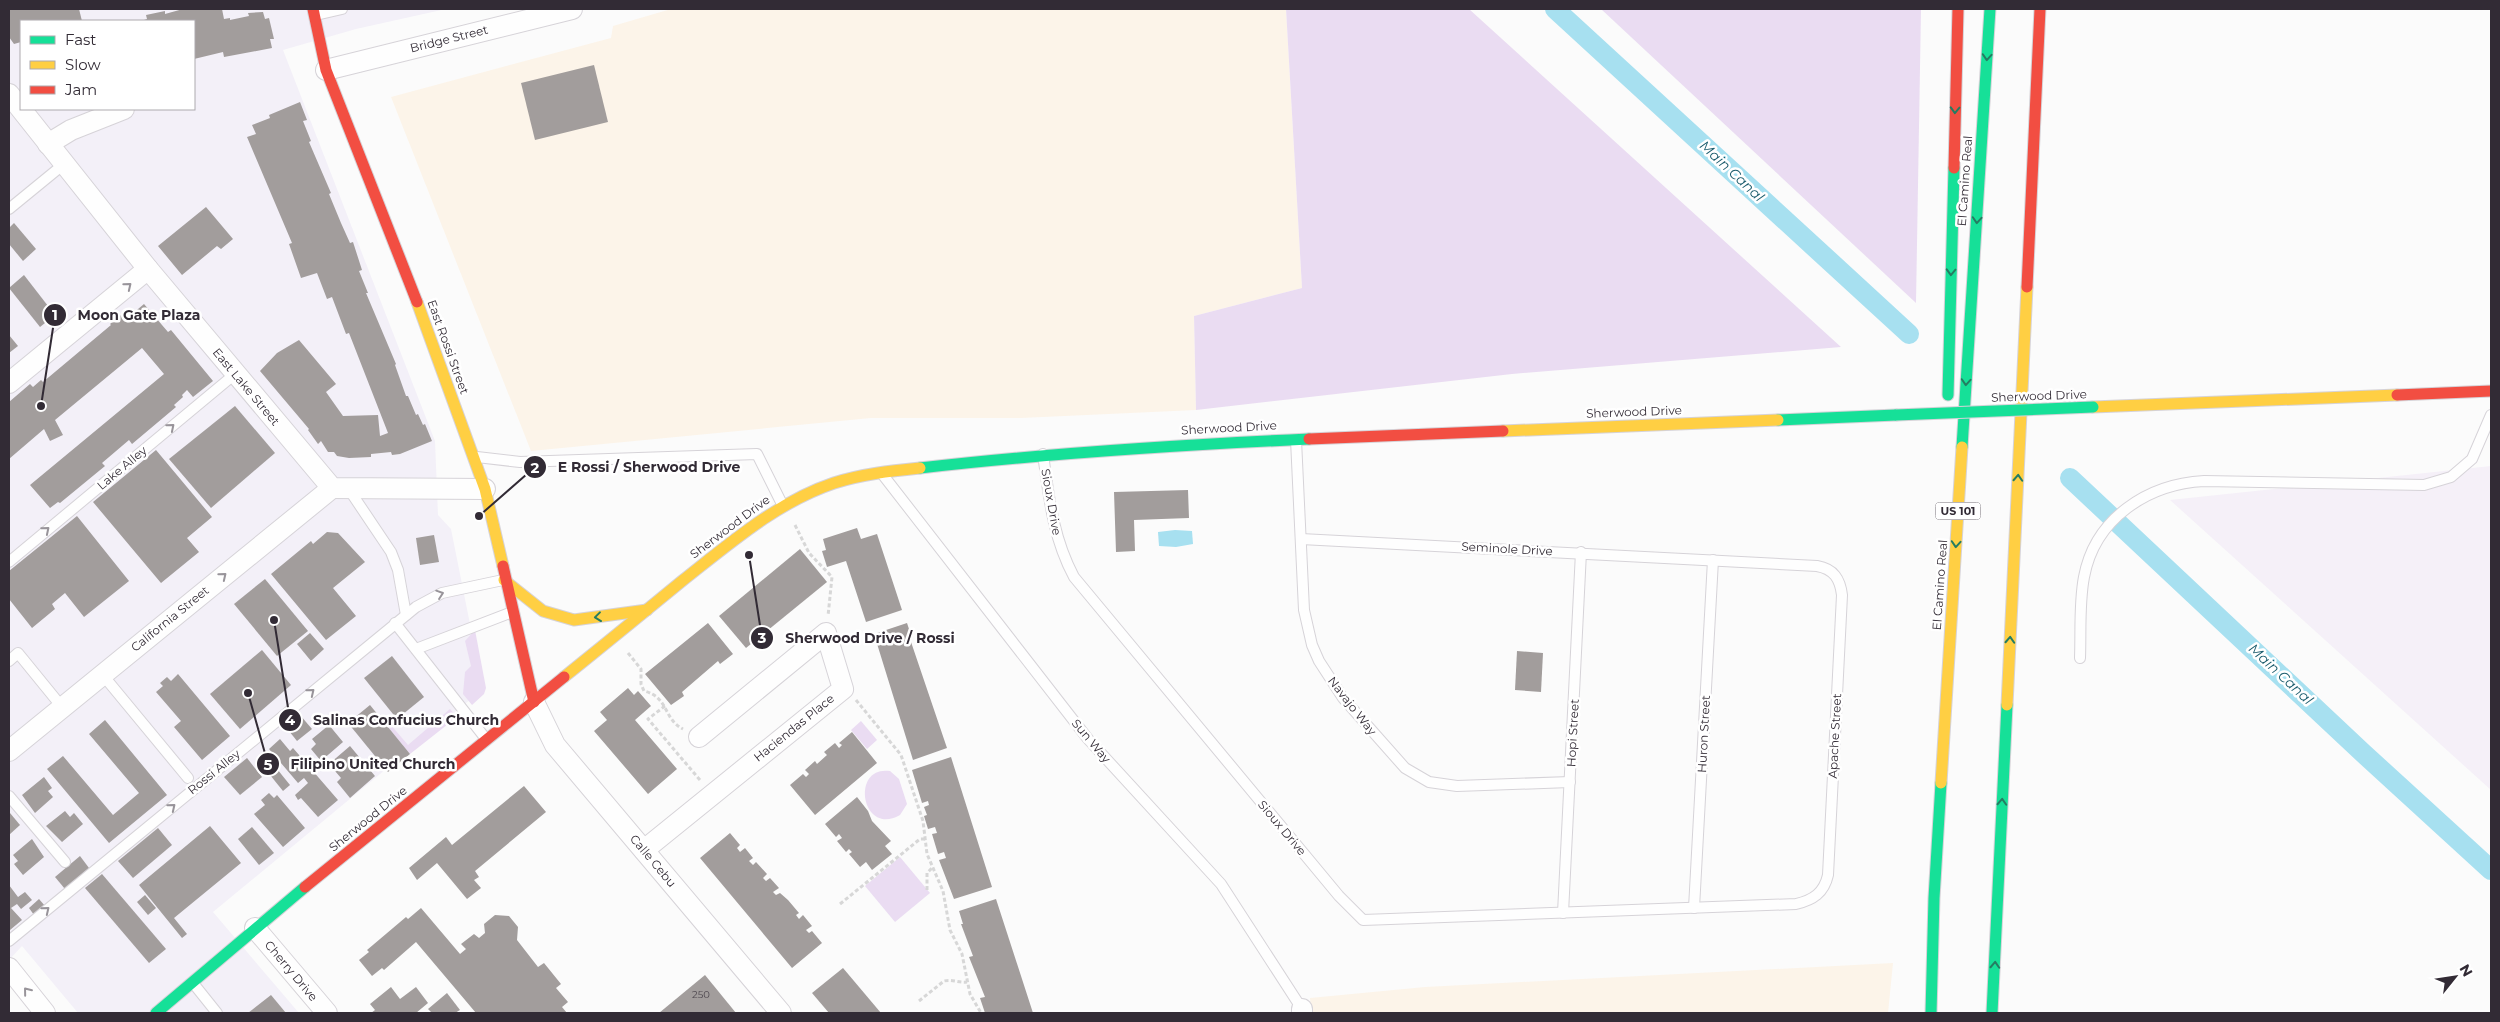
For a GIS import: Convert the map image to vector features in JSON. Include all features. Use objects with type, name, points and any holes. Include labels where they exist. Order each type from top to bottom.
[{"type":"main road","points":[[1947,428],[1958,9]]},
{"type":"main road","name":"El Camino Real","points":[[1931,1013],[1934,898],[1990,9]]},
{"type":"main road","points":[[1992,1013],[2040,9]]},
{"type":"main road","points":[[2038,50],[2045,9]]},
{"type":"main road","name":"East Rossi Street","points":[[314,12],[326,70],[411,285],[486,489],[504,580],[534,702]]},
{"type":"main road","name":"Sherwood Drive","points":[[156,1013],[255,928],[716,554],[783,506],[826,485],[855,476],[1043,454],[1149,446],[2491,392]]},
{"type":"main road","points":[[1934,898],[1943,558]]},
{"type":"main road","points":[[504,580],[543,611],[574,620],[647,610]]},
{"type":"street","name":"Bridge Street","points":[[326,70],[542,12],[572,9]]},
{"type":"street","name":"East Lake Street","points":[[9,94],[20,108]]},
{"type":"street","name":"East Lake Street","points":[[21,110],[148,270],[235,374],[339,488]]},
{"type":"street","points":[[48,144],[71,130],[121,110]]},
{"type":"street","points":[[9,383],[148,270]]},
{"type":"street","points":[[339,488],[486,489]]},
{"type":"street","name":"California Street","points":[[9,751],[102,674],[339,488]]},
{"type":"street","points":[[700,737],[826,633]]},
{"type":"street","name":"Haciendas Place","points":[[644,850],[843,689],[826,633]]},
{"type":"street","name":"Calle Cebu","points":[[534,702],[555,745],[781,1013]]},
{"type":"street","name":"Cherry Drive","points":[[255,928],[327,1013]]},
{"type":"street","points":[[9,968],[45,1013]]},
{"type":"lane","points":[[314,12],[342,9]]},
{"type":"lane","points":[[9,209],[64,164]]},
{"type":"lane","name":"Lake Alley","points":[[9,562],[235,374]]},
{"type":"lane","points":[[2080,658],[2084,577],[2094,547],[2108,525],[2139,499],[2182,482],[2424,484],[2451,477],[2472,459],[2491,415]]},
{"type":"lane","name":"Navajo Way","points":[[1296,439],[1304,610],[1312,645],[1319,661],[1343,698],[1405,768],[1423,779],[1442,785],[1570,782]]},
{"type":"lane","points":[[474,457],[520,462],[757,454],[783,506]]},
{"type":"lane","name":"Sioux Drive","points":[[1043,454],[1055,529],[1065,560],[1074,577],[1353,912],[1368,921],[1694,908]]},
{"type":"lane","name":"Sun Way","points":[[881,472],[1088,739],[1221,884],[1302,1011]]},
{"type":"lane","points":[[339,488],[391,552],[398,570],[406,615]]},
{"type":"lane","name":"Seminole Drive","points":[[1301,539],[1713,560]]},
{"type":"lane","name":"Hopi Street","points":[[1563,913],[1581,552]]},
{"type":"lane","name":"Apache Street","points":[[1694,908],[1807,902],[1822,891],[1828,875],[1842,595],[1839,579],[1829,570],[1817,566],[1713,560]]},
{"type":"lane","name":"Huron Street","points":[[1694,908],[1713,560]]},
{"type":"lane","name":"Rossi Alley","points":[[9,941],[395,623],[432,596],[504,580]]},
{"type":"lane","points":[[416,649],[513,612]]},
{"type":"lane","points":[[395,623],[487,740]]},
{"type":"lane","points":[[9,661],[18,653],[62,707]]},
{"type":"lane","points":[[102,674],[188,778]]},
{"type":"lane","points":[[9,796],[65,862]]},
{"type":"lane","points":[[192,982],[217,1013]]},
{"type":"path","points":[[783,506],[809,553],[832,577],[826,633]]},
{"type":"path","points":[[614,637],[641,669],[641,684],[644,691],[655,694],[665,706],[676,725],[700,737]]},
{"type":"path","points":[[843,689],[862,704],[901,755],[923,821],[927,854],[940,879],[947,922],[962,954],[970,994],[982,1013]]},
{"type":"path","points":[[665,706],[648,719],[712,795]]},
{"type":"path","points":[[840,904],[920,839],[925,838]]},
{"type":"path","points":[[927,890],[927,874],[933,867]]},
{"type":"path","points":[[919,1000],[944,981],[967,982]]},
{"type":"shaded area","points":[[9,9],[446,9],[356,29],[283,50],[435,441],[438,515],[451,529],[483,689],[213,912],[299,1013],[78,1013],[22,946],[9,960]]},
{"type":"shaded area","points":[[671,9],[1286,9],[1302,288],[1194,316],[1196,410],[1021,418],[871,418],[531,451],[391,97],[611,38],[613,26]]},
{"type":"shaded area","points":[[1286,9],[1469,9],[1841,347],[1512,374],[1196,410],[1194,316],[1302,288]]},
{"type":"shaded area","points":[[1601,9],[1921,9],[1916,303]]},
{"type":"shaded area","points":[[2491,466],[2491,790],[2170,500]]},
{"type":"shaded area","points":[[475,630],[486,688],[484,694],[472,705],[463,694],[465,672],[471,666],[465,641]]},
{"type":"shaded area","points":[[450,709],[457,717],[410,754],[388,727],[390,724],[408,745]]},
{"type":"shaded area","points":[[861,721],[877,740],[867,749],[851,730]]},
{"type":"shaded area","points":[[890,771],[899,779],[907,804],[900,815],[887,819],[876,817],[869,809],[865,799],[865,788],[869,778],[877,772]]},
{"type":"shaded area","points":[[900,857],[930,893],[895,922],[865,886]]},
{"type":"shaded area","points":[[1893,963],[1888,1013],[1311,1013],[1310,998],[1425,987]]},
{"type":"water","points":[[1192,531],[1193,544],[1176,547],[1159,546],[1158,532]]},
{"type":"building","points":[[9,9],[79,9],[82,20],[20,20],[20,42],[14,44],[9,37]]},
{"type":"building","points":[[183,9],[222,9],[224,19],[230,18],[230,20],[249,16],[248,13],[263,12],[265,19],[269,18],[274,39],[270,39],[272,48],[224,57],[223,52],[195,59],[195,20],[144,20],[147,19],[146,15],[165,11],[165,14]]},
{"type":"building","points":[[594,65],[608,122],[535,140],[521,83]]},
{"type":"building","points":[[300,102],[307,120],[303,121],[311,141],[309,142],[331,193],[329,194],[341,223],[350,243],[353,242],[362,270],[359,271],[368,293],[366,293],[396,364],[406,396],[408,396],[416,415],[418,414],[423,425],[425,424],[432,441],[400,454],[392,455],[391,452],[371,454],[371,457],[349,458],[337,456],[334,452],[328,452],[321,441],[318,444],[309,429],[260,371],[277,353],[299,340],[336,384],[326,392],[343,416],[378,415],[380,436],[388,433],[349,333],[346,334],[332,297],[327,299],[317,273],[301,278],[289,244],[292,243],[247,137],[256,134],[252,125],[270,118],[269,115]]},
{"type":"building","points":[[206,207],[233,239],[221,249],[217,246],[182,275],[158,246]]},
{"type":"building","points":[[14,223],[36,249],[23,261],[9,244],[9,228]]},
{"type":"building","points":[[24,275],[55,315],[40,327],[9,288]]},
{"type":"building","points":[[144,304],[168,332],[171,330],[213,381],[193,397],[187,390],[182,395],[183,397],[174,405],[176,407],[132,444],[129,440],[102,463],[105,466],[60,503],[58,502],[50,508],[30,485],[164,374],[142,348],[55,420],[63,435],[50,441],[44,429],[9,459],[9,402],[30,384],[33,387],[41,380],[43,382],[111,325],[120,315],[125,320]]},
{"type":"building","points":[[9,335],[18,346],[9,353]]},
{"type":"building","points":[[235,406],[275,453],[211,508],[169,459]]},
{"type":"building","points":[[156,450],[212,517],[187,538],[199,552],[161,583],[93,502]]},
{"type":"building","points":[[1188,490],[1189,518],[1134,520],[1135,551],[1116,552],[1114,492]]},
{"type":"building","points":[[77,516],[129,581],[84,617],[65,593],[52,604],[55,609],[32,628],[9,599],[9,571]]},
{"type":"building","points":[[857,528],[861,539],[877,534],[902,610],[866,622],[846,561],[827,567],[822,551],[826,550],[823,539]]},
{"type":"building","points":[[327,532],[338,533],[365,562],[333,588],[356,616],[326,640],[271,574],[311,541],[313,544]]},
{"type":"building","points":[[434,535],[439,562],[420,565],[416,538]]},
{"type":"building","points":[[800,549],[827,582],[746,648],[719,616]]},
{"type":"building","points":[[265,579],[308,631],[277,656],[234,604]]},
{"type":"building","points":[[708,623],[733,654],[720,664],[718,661],[682,692],[684,696],[671,705],[645,674]]},
{"type":"building","points":[[907,623],[912,638],[910,639],[947,748],[913,760],[874,634]]},
{"type":"building","points":[[310,633],[324,649],[311,661],[297,644]]},
{"type":"building","points":[[262,650],[291,685],[240,729],[210,694]]},
{"type":"building","points":[[1517,651],[1543,653],[1541,692],[1515,690]]},
{"type":"building","points":[[392,656],[424,697],[397,719],[364,678]]},
{"type":"building","points":[[178,674],[230,736],[202,760],[174,727],[181,721],[156,692],[163,686],[160,683],[167,677],[171,681]]},
{"type":"building","points":[[628,688],[634,695],[638,691],[651,706],[635,720],[677,769],[648,794],[594,731],[607,720],[600,712]]},
{"type":"building","points":[[370,705],[410,754],[388,772],[348,723]]},
{"type":"building","points":[[300,715],[312,729],[297,741],[285,726]]},
{"type":"building","points":[[105,720],[167,795],[109,843],[47,769],[63,756],[113,815],[139,793],[89,734]]},
{"type":"building","points":[[329,725],[343,742],[321,761],[311,749],[316,744],[312,739]]},
{"type":"building","points":[[852,732],[877,763],[815,815],[790,785],[803,774],[806,777],[809,774],[805,770],[815,761],[817,764],[827,755],[824,752],[835,743],[839,748],[842,745],[839,743]]},
{"type":"building","points":[[280,739],[290,751],[293,748],[338,800],[318,817],[301,798],[298,800],[295,795],[308,783],[304,778],[298,783],[269,749]]},
{"type":"building","points":[[350,746],[375,776],[350,798],[337,782],[341,778],[329,764]]},
{"type":"building","points":[[951,757],[992,887],[954,899],[939,860],[946,858],[944,852],[938,854],[932,834],[937,833],[935,827],[928,829],[924,816],[927,815],[924,807],[929,805],[928,801],[922,803],[912,770]]},
{"type":"building","points":[[247,758],[262,777],[240,795],[224,777]]},
{"type":"building","points":[[273,764],[290,785],[283,791],[266,770]]},
{"type":"building","points":[[44,777],[52,788],[48,791],[53,797],[35,813],[22,795]]},
{"type":"building","points":[[524,786],[546,812],[475,871],[479,877],[474,880],[481,888],[467,899],[437,863],[417,880],[409,868],[446,837],[452,845]]},
{"type":"building","points":[[269,793],[274,798],[277,795],[305,828],[283,847],[254,814],[265,805],[261,800]]},
{"type":"building","points":[[857,797],[868,811],[872,821],[891,841],[885,846],[892,854],[872,870],[866,862],[860,867],[849,854],[852,852],[849,849],[846,852],[837,841],[842,838],[839,834],[836,837],[825,824]]},
{"type":"building","points":[[65,811],[70,817],[74,813],[83,824],[62,842],[46,826]]},
{"type":"building","points":[[9,814],[20,825],[9,835]]},
{"type":"building","points":[[210,826],[241,863],[174,918],[187,934],[182,938],[139,885]]},
{"type":"building","points":[[252,827],[274,853],[259,865],[238,839]]},
{"type":"building","points":[[158,828],[172,845],[133,878],[118,861]]},
{"type":"building","points":[[730,833],[740,845],[737,848],[740,852],[745,848],[753,858],[749,861],[753,865],[756,862],[767,874],[763,878],[766,881],[770,878],[779,888],[773,892],[776,895],[780,893],[788,900],[799,913],[796,915],[799,919],[803,915],[812,926],[806,930],[809,933],[812,931],[822,943],[792,968],[700,858]]},
{"type":"building","points":[[32,839],[44,857],[23,875],[14,864],[18,861],[13,855]]},
{"type":"building","points":[[80,856],[89,868],[65,889],[55,877]]},
{"type":"building","points":[[102,874],[166,949],[149,963],[85,888]]},
{"type":"building","points":[[9,885],[18,897],[25,892],[32,900],[21,909],[17,904],[11,908],[22,920],[10,930]]},
{"type":"building","points":[[145,895],[156,908],[148,915],[137,902]]},
{"type":"building","points":[[39,899],[45,906],[34,915],[29,908]]},
{"type":"building","points":[[996,899],[1033,1013],[985,1013],[980,998],[985,997],[969,957],[973,956],[961,924],[963,924],[959,911]]},
{"type":"building","points":[[421,908],[460,954],[466,949],[461,944],[474,934],[479,938],[485,933],[484,924],[495,915],[509,916],[518,927],[517,940],[538,967],[544,963],[561,984],[556,988],[568,1002],[562,1007],[567,1013],[476,1013],[416,942],[384,970],[382,968],[372,976],[359,960],[369,952],[367,950],[406,917],[408,919]]},
{"type":"building","points":[[843,968],[881,1013],[829,1013],[812,993]]},
{"type":"building","points":[[705,975],[736,1013],[659,1013]]},
{"type":"building","points":[[391,987],[400,999],[416,987],[428,1003],[416,1013],[371,1013],[375,1010],[370,1004]]},
{"type":"building","points":[[447,993],[460,1010],[455,1013],[432,1013],[428,1009]]},
{"type":"building","points":[[271,995],[286,1013],[248,1013]]},
{"type":"waterway","name":"Main Canal","points":[[1555,9],[1909,334]]},
{"type":"waterway","name":"Main Canal","points":[[2070,478],[2363,753],[2491,870]]},
{"type":"traffic: fast","points":[[1962,447],[1990,9]]},
{"type":"traffic: fast","points":[[1948,395],[1954,168]]},
{"type":"traffic: fast","points":[[1896,415],[2093,407]]},
{"type":"traffic: fast","points":[[1778,420],[1896,415]]},
{"type":"traffic: fast","points":[[920,468],[1114,450],[1309,439]]},
{"type":"traffic: fast","points":[[1992,1013],[2007,705]]},
{"type":"traffic: fast","points":[[1931,1013],[1934,898],[1941,783]]},
{"type":"traffic: fast","points":[[156,1013],[305,887]]},
{"type":"traffic: slow","points":[[2007,705],[2027,287]]},
{"type":"traffic: slow","points":[[417,302],[485,489],[503,566]]},
{"type":"traffic: slow","points":[[2093,407],[2397,395]]},
{"type":"traffic: slow","points":[[1503,431],[1778,420]]},
{"type":"traffic: slow","points":[[1941,783],[1962,447]]},
{"type":"traffic: slow","points":[[564,677],[754,525],[793,501],[813,491],[845,480],[866,475],[920,468]]},
{"type":"traffic: slow","points":[[504,580],[543,611],[574,620],[647,610]]},
{"type":"traffic: jam","points":[[313,9],[326,70],[417,302]]},
{"type":"traffic: jam","points":[[1954,168],[1958,9]]},
{"type":"traffic: jam","points":[[2027,287],[2040,9]]},
{"type":"traffic: jam","points":[[2397,395],[2491,391]]},
{"type":"traffic: jam","points":[[1309,439],[1503,431]]},
{"type":"traffic: jam","points":[[503,566],[534,702]]},
{"type":"traffic: jam","points":[[305,887],[564,677]]},
{"type":"place","name":"Moon Gate Plaza","points":[[41,406]]},
{"type":"place","name":"E Rossi / Sherwood Drive","points":[[479,516]]},
{"type":"place","name":"Sherwood Drive / Rossi","points":[[749,555]]},
{"type":"place","name":"Salinas Confucius Church","points":[[274,620]]},
{"type":"place","name":"Filipino United Church","points":[[248,693]]}]
